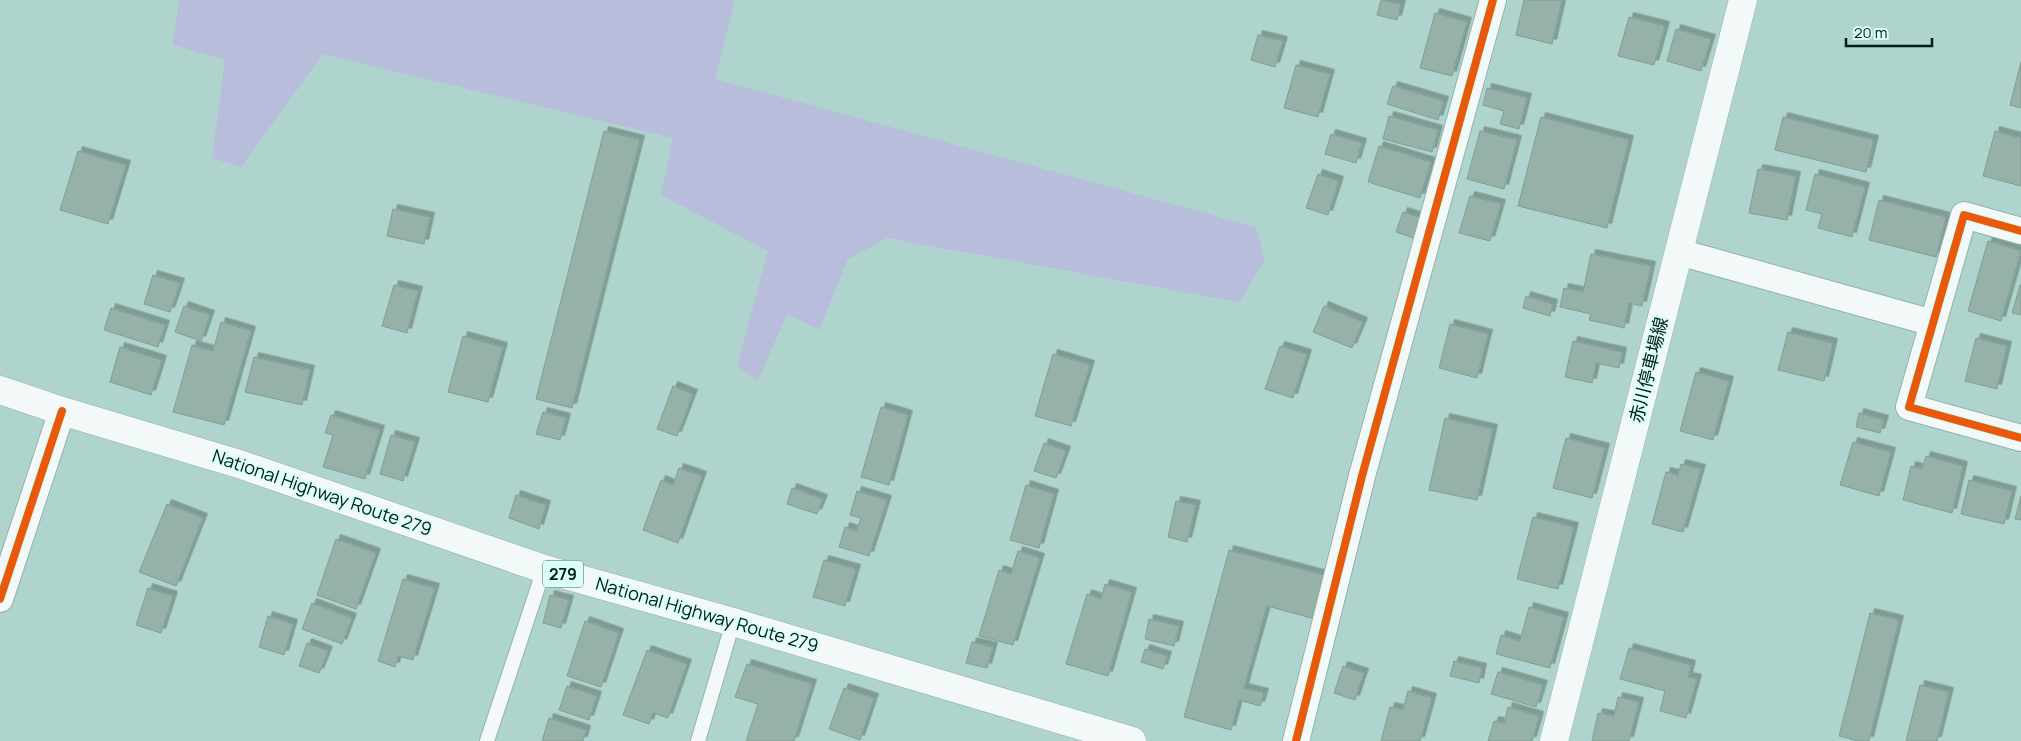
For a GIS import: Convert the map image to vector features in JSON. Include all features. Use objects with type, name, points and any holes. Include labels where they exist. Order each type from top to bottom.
[{"type":"main road","name":"赤川停車場線","points":[[1554,741],[1743,0]]},
{"type":"main road","name":"National Highway Route 279","points":[[0,390],[239,464],[544,569],[733,622],[1132,741]]},
{"type":"street","points":[[1296,741],[1362,476],[1493,0]]},
{"type":"street","points":[[2021,231],[1964,215],[1909,407],[2021,438]]},
{"type":"street","points":[[1678,252],[1934,323]]},
{"type":"street","points":[[0,599],[62,410]]},
{"type":"lane","points":[[487,741],[544,569]]},
{"type":"lane","points":[[698,741],[733,622]]},
{"type":"shaded area","points":[[177,0],[735,0],[715,79],[1256,227],[1265,261],[1239,302],[887,238],[848,259],[819,330],[787,314],[758,381],[737,366],[768,251],[661,195],[673,138],[323,54],[241,167],[212,158],[225,60],[173,45],[179,1]]},
{"type":"building","points":[[1381,0],[1401,4],[1397,20],[1377,15]]},
{"type":"building","points":[[1524,0],[1562,0],[1552,44],[1516,35]]},
{"type":"building","points":[[1435,13],[1467,22],[1452,76],[1420,68]]},
{"type":"building","points":[[1629,17],[1665,26],[1654,65],[1618,56]]},
{"type":"building","points":[[1676,29],[1711,39],[1701,71],[1667,61]]},
{"type":"building","points":[[1258,35],[1283,41],[1275,67],[1251,60]]},
{"type":"building","points":[[2021,62],[2021,108],[2010,105]]},
{"type":"building","points":[[1296,65],[1330,74],[1318,117],[1284,108]]},
{"type":"building","points":[[1393,86],[1444,101],[1438,120],[1387,104]]},
{"type":"building","points":[[1487,88],[1527,98],[1519,129],[1500,124],[1504,111],[1483,105]]},
{"type":"building","points":[[1389,116],[1438,130],[1432,152],[1383,139]]},
{"type":"building","points":[[1541,117],[1629,140],[1607,228],[1518,206]]},
{"type":"building","points":[[1783,117],[1874,140],[1866,172],[1775,150]]},
{"type":"building","points":[[604,131],[640,140],[572,408],[536,399]]},
{"type":"building","points":[[1480,131],[1517,140],[1504,189],[1467,179]]},
{"type":"building","points":[[1995,131],[2021,138],[2021,186],[1983,176]]},
{"type":"building","points":[[1331,134],[1362,143],[1356,163],[1325,154]]},
{"type":"building","points":[[1379,146],[1431,162],[1420,198],[1368,182]]},
{"type":"building","points":[[78,151],[126,165],[108,224],[60,210]]},
{"type":"building","points":[[1758,169],[1796,176],[1787,220],[1749,213]]},
{"type":"building","points":[[1318,174],[1339,181],[1328,215],[1306,208]]},
{"type":"building","points":[[1815,174],[1865,187],[1852,237],[1818,228],[1822,214],[1806,210]]},
{"type":"building","points":[[1470,196],[1501,204],[1490,241],[1459,233]]},
{"type":"building","points":[[1879,200],[1946,217],[1936,257],[1869,240]]},
{"type":"building","points":[[393,209],[430,217],[424,244],[387,236]]},
{"type":"building","points":[[1403,212],[1422,218],[1416,239],[1396,232]]},
{"type":"building","points":[[1988,241],[2021,251],[2001,321],[1968,311]]},
{"type":"building","points":[[1591,254],[1651,266],[1642,306],[1629,303],[1624,328],[1589,320],[1591,314],[1560,307],[1564,288],[1583,292]]},
{"type":"building","points":[[153,275],[180,283],[170,312],[144,304]]},
{"type":"building","points":[[394,285],[418,291],[407,333],[382,326]]},
{"type":"building","points":[[2021,285],[2021,315],[2012,313]]},
{"type":"building","points":[[1526,296],[1553,304],[1550,316],[1523,308]]},
{"type":"building","points":[[184,306],[210,315],[201,341],[175,332]]},
{"type":"building","points":[[1324,306],[1363,322],[1352,348],[1313,332]]},
{"type":"building","points":[[111,308],[165,325],[158,347],[104,330]]},
{"type":"building","points":[[221,322],[251,331],[224,425],[173,412],[192,345],[213,351]]},
{"type":"building","points":[[1450,324],[1488,334],[1477,378],[1439,368]]},
{"type":"building","points":[[1788,332],[1833,343],[1824,381],[1778,370]]},
{"type":"building","points":[[463,336],[503,347],[488,402],[448,392]]},
{"type":"building","points":[[1976,338],[2007,346],[1997,389],[1965,381]]},
{"type":"building","points":[[1573,341],[1622,352],[1619,368],[1596,363],[1592,383],[1565,377]]},
{"type":"building","points":[[1280,346],[1307,354],[1293,398],[1265,389]]},
{"type":"building","points":[[120,347],[162,360],[151,395],[110,382]]},
{"type":"building","points":[[1053,354],[1090,365],[1071,426],[1035,416]]},
{"type":"building","points":[[254,357],[310,370],[302,405],[245,392]]},
{"type":"building","points":[[1696,372],[1729,381],[1713,440],[1680,431]]},
{"type":"building","points":[[673,386],[693,394],[677,436],[657,429]]},
{"type":"building","points":[[881,407],[908,415],[889,485],[861,477]]},
{"type":"building","points":[[543,412],[566,418],[560,440],[536,434]]},
{"type":"building","points":[[1859,413],[1884,420],[1880,433],[1856,427]]},
{"type":"building","points":[[331,415],[380,430],[365,479],[323,467],[333,435],[325,433]]},
{"type":"building","points":[[1445,418],[1493,429],[1477,500],[1429,490]]},
{"type":"building","points":[[391,435],[415,442],[403,481],[380,474]]},
{"type":"building","points":[[1566,438],[1605,448],[1592,498],[1553,488]]},
{"type":"building","points":[[1853,442],[1891,452],[1879,496],[1840,485]]},
{"type":"building","points":[[1044,443],[1066,451],[1056,478],[1034,471]]},
{"type":"building","points":[[1926,456],[1963,466],[1952,513],[1903,500],[1911,466],[1922,469]]},
{"type":"building","points":[[1681,464],[1701,469],[1683,532],[1652,524],[1666,472],[1678,475]]},
{"type":"building","points":[[679,468],[702,476],[678,543],[643,530],[661,480],[673,485]]},
{"type":"building","points":[[1969,480],[2012,491],[2004,524],[1961,514]]},
{"type":"building","points":[[1026,485],[1054,494],[1039,548],[1010,540]]},
{"type":"building","points":[[792,488],[823,499],[817,514],[787,504]]},
{"type":"building","points":[[857,491],[887,500],[869,556],[839,547],[845,527],[856,531],[861,518],[850,515]]},
{"type":"building","points":[[516,495],[546,505],[539,529],[509,518]]},
{"type":"building","points":[[2021,496],[2021,520],[2015,519]]},
{"type":"building","points":[[1176,501],[1196,505],[1187,542],[1168,537]]},
{"type":"building","points":[[167,504],[203,518],[176,586],[139,572]]},
{"type":"building","points":[[1533,517],[1574,527],[1558,589],[1517,579]]},
{"type":"building","points":[[336,539],[376,553],[356,609],[317,595]]},
{"type":"building","points":[[1229,550],[1327,576],[1315,619],[1267,606],[1244,688],[1264,693],[1260,706],[1239,700],[1231,730],[1184,717]]},
{"type":"building","points":[[1018,551],[1040,558],[1013,645],[979,636],[999,570],[1011,574]]},
{"type":"building","points":[[824,560],[856,569],[845,606],[813,597]]},
{"type":"building","points":[[403,579],[435,588],[413,660],[398,656],[395,667],[378,661]]},
{"type":"building","points":[[1105,584],[1132,592],[1108,676],[1066,664],[1087,594],[1101,599]]},
{"type":"building","points":[[148,588],[173,596],[161,633],[136,625]]},
{"type":"building","points":[[550,595],[569,600],[561,628],[543,623]]},
{"type":"building","points":[[312,603],[352,618],[342,644],[302,629]]},
{"type":"building","points":[[1529,607],[1564,617],[1550,668],[1496,654],[1501,635],[1520,641]]},
{"type":"building","points":[[1870,613],[1899,620],[1869,741],[1858,741],[1839,736]]},
{"type":"building","points":[[268,616],[293,624],[284,655],[259,647]]},
{"type":"building","points":[[1149,619],[1179,626],[1174,646],[1145,639]]},
{"type":"building","points":[[585,621],[619,633],[601,687],[567,676]]},
{"type":"building","points":[[972,642],[993,647],[987,668],[966,663]]},
{"type":"building","points":[[307,643],[328,651],[319,673],[299,666]]},
{"type":"building","points":[[1629,648],[1691,665],[1688,677],[1697,679],[1686,718],[1660,711],[1665,691],[1620,679]]},
{"type":"building","points":[[1145,649],[1167,656],[1163,669],[1141,662]]},
{"type":"building","points":[[647,650],[687,664],[668,718],[653,713],[649,724],[623,715]]},
{"type":"building","points":[[1454,661],[1482,668],[1479,683],[1450,676]]},
{"type":"building","points":[[747,664],[812,684],[794,741],[746,741],[758,704],[735,697]]},
{"type":"building","points":[[1343,666],[1364,673],[1355,700],[1334,693]]},
{"type":"building","points":[[1498,672],[1543,685],[1536,707],[1491,694]]},
{"type":"building","points":[[1920,685],[1949,692],[1937,741],[1906,741]]},
{"type":"building","points":[[567,686],[597,696],[589,720],[559,710]]},
{"type":"building","points":[[844,688],[874,698],[860,740],[829,729]]},
{"type":"building","points":[[1408,691],[1432,698],[1420,741],[1381,741],[1390,707],[1403,710]]},
{"type":"building","points":[[1618,697],[1639,702],[1629,741],[1592,741],[1598,713],[1614,716]]},
{"type":"building","points":[[1508,707],[1539,716],[1532,741],[1488,741],[1494,721],[1504,723]]},
{"type":"building","points":[[549,718],[586,730],[583,741],[542,741]]},
{"type":"cycle path","points":[[1296,741],[1362,476],[1493,0]]},
{"type":"cycle path","points":[[2021,231],[1964,215],[1909,407],[2021,438]]},
{"type":"cycle path","points":[[0,599],[62,411]]}]
